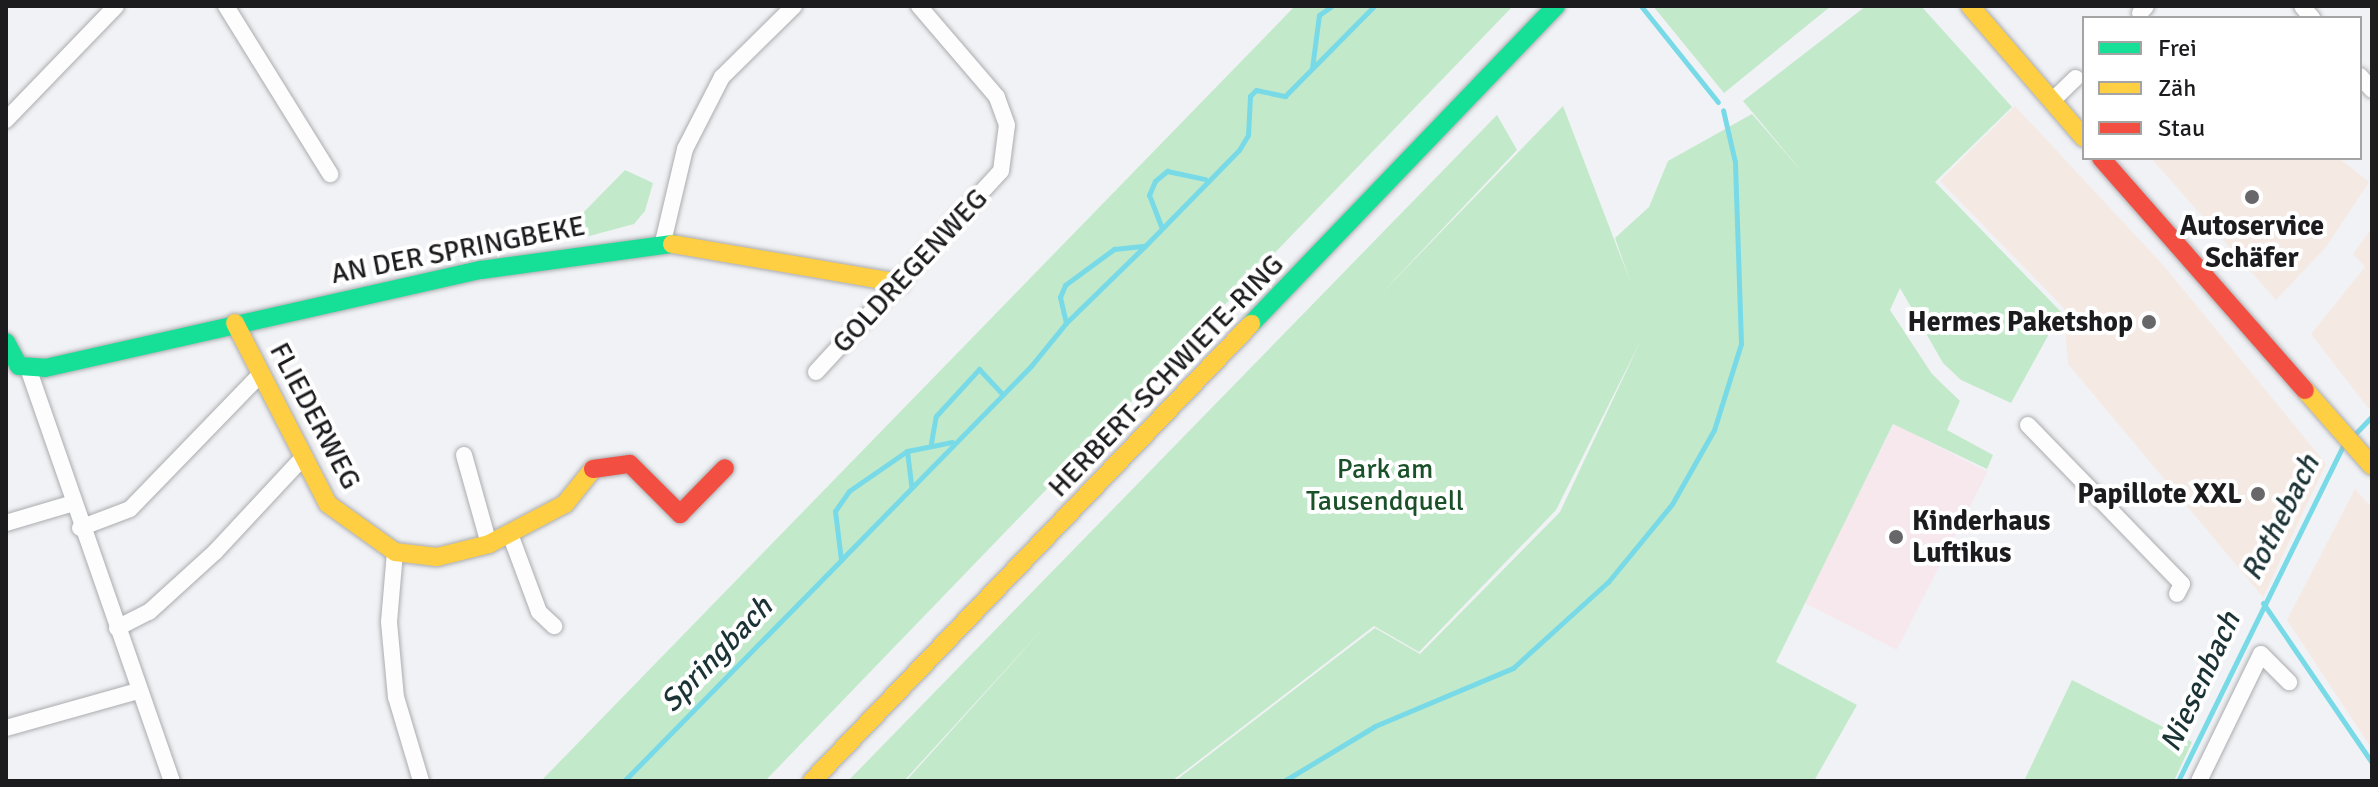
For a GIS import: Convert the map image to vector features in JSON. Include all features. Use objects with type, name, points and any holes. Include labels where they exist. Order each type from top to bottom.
[{"type":"main road","name":"HERBERT-SCHWIETE-RING","points":[[812,781],[1556,6]]},
{"type":"main road","points":[[1970,6],[2082,136]]},
{"type":"main road","points":[[2103,160],[2372,466]]},
{"type":"main road","name":"AN DER SPRINGBEKE","points":[[28,368],[481,270],[663,242],[901,283]]},
{"type":"main road","name":"FLIEDERWEG","points":[[235,323],[300,461],[344,522],[395,552],[437,557],[489,544],[565,504],[598,463],[630,464],[680,514]]},
{"type":"main road","points":[[6,342],[13,360],[28,368]]},
{"type":"main road","points":[[680,514],[725,468]]},
{"type":"street","points":[[6,120],[116,6]]},
{"type":"street","points":[[226,6],[330,174]]},
{"type":"street","points":[[663,242],[685,149],[722,77],[794,6]]},
{"type":"street","name":"GOLDREGENWEG","points":[[816,372],[1001,171],[1006,146],[997,97],[919,6]]},
{"type":"street","points":[[2052,101],[2076,78]]},
{"type":"street","points":[[28,368],[70,504],[172,781]]},
{"type":"street","points":[[80,528],[130,509],[259,376]]},
{"type":"street","points":[[2028,425],[2182,584],[2177,594]]},
{"type":"street","points":[[464,455],[489,544]]},
{"type":"street","points":[[117,628],[149,612],[215,552],[300,461]]},
{"type":"street","points":[[6,523],[70,504]]},
{"type":"street","points":[[666,528],[680,514]]},
{"type":"street","points":[[510,534],[539,612],[554,626]]},
{"type":"street","points":[[395,552],[389,622],[396,697],[421,781]]},
{"type":"street","points":[[2199,781],[2261,654],[2289,682]]},
{"type":"street","points":[[6,728],[138,691]]},
{"type":"shaded area","points":[[2015,106],[2164,266],[2326,464],[2263,597],[2068,364],[2064,308],[1940,181]]},
{"type":"shaded area","points":[[2153,160],[2342,160],[2369,182],[2326,247],[2276,300]]},
{"type":"shaded area","points":[[2372,228],[2372,405],[2368,408],[2311,334],[2365,267],[2353,254]]},
{"type":"shaded area","name":"Kinderhaus Luftikus","points":[[1894,424],[1988,472],[1897,650],[1803,602]]},
{"type":"shaded area","points":[[2355,489],[2372,508],[2372,749],[2287,620]]},
{"type":"green space","points":[[1295,6],[1513,6],[765,781],[541,781]]},
{"type":"green space","points":[[1653,6],[1831,6],[1724,93]]},
{"type":"green space","name":"Park am Tausendquell","points":[[1866,6],[1921,6],[2012,107],[1935,182],[2061,312],[2011,403],[1961,380],[1943,363],[1900,288],[1890,310],[1932,374],[1960,401],[1947,430],[1993,455],[1987,469],[1893,424],[1776,662],[1857,705],[1814,781],[1175,781],[1375,628],[1420,654],[1560,512],[1641,340],[1556,510],[1419,652],[1374,626],[1172,781],[906,781],[1048,623],[904,781],[848,781],[1497,115],[1517,150],[1379,296],[1563,106],[1630,281],[1615,238],[1649,207],[1668,161],[1752,114],[1804,174],[1743,101]]},
{"type":"green space","points":[[625,170],[653,183],[645,211],[634,224],[578,239],[577,219]]},
{"type":"green space","points":[[2072,680],[2192,742],[2174,781],[2024,781]]},
{"type":"waterway","name":"Springbach","points":[[1312,68],[1319,15],[1332,6]]},
{"type":"waterway","name":"Springbach","points":[[841,560],[1031,366],[1066,323],[1060,297],[1065,285],[1114,249],[1145,246],[1239,150],[1248,135],[1250,96],[1256,90],[1285,96],[1374,6]]},
{"type":"waterway","points":[[1641,6],[1718,102]]},
{"type":"waterway","points":[[1284,781],[1375,726],[1513,668],[1608,582],[1672,504],[1714,430],[1741,344],[1735,162],[1723,110]]},
{"type":"waterway","name":"Springbach","points":[[1161,226],[1149,195],[1155,181],[1167,171],[1205,179]]},
{"type":"waterway","name":"Springbach","points":[[1067,322],[1145,246]]},
{"type":"waterway","points":[[931,443],[936,416],[979,369],[1001,393]]},
{"type":"waterway","name":"Rothebach","points":[[2353,436],[2372,416]]},
{"type":"waterway","name":"Springbach","points":[[624,781],[841,560],[835,511],[849,491],[907,451],[952,442]]},
{"type":"waterway","name":"Niesenbach","points":[[2178,781],[2343,446]]},
{"type":"waterway","points":[[907,451],[911,486]]},
{"type":"waterway","name":"Rothebach","points":[[2263,603],[2372,763]]},
{"type":"traffic: fast","points":[[1251,324],[1556,6]]},
{"type":"traffic: fast","points":[[6,342],[19,366],[45,368],[481,270],[672,244]]},
{"type":"traffic: slow","points":[[1970,6],[2082,136]]},
{"type":"traffic: slow","points":[[672,244],[901,283]]},
{"type":"traffic: slow","points":[[235,323],[328,504],[395,552],[437,557],[489,544],[565,504],[593,469]]},
{"type":"traffic: slow","points":[[812,781],[1251,324]]},
{"type":"traffic: slow","points":[[2305,390],[2372,466]]},
{"type":"traffic: jam","points":[[2103,160],[2305,390]]},
{"type":"traffic: jam","points":[[593,469],[630,464],[680,514],[725,468]]},
{"type":"place","name":"Autoservice Schäfer","points":[[2252,197]]},
{"type":"place","name":"Hermes Paketshop","points":[[2149,322]]},
{"type":"place","name":"Papillote XXL","points":[[2258,494]]},
{"type":"place","name":"Kinderhaus Luftikus","points":[[1896,537]]}]
